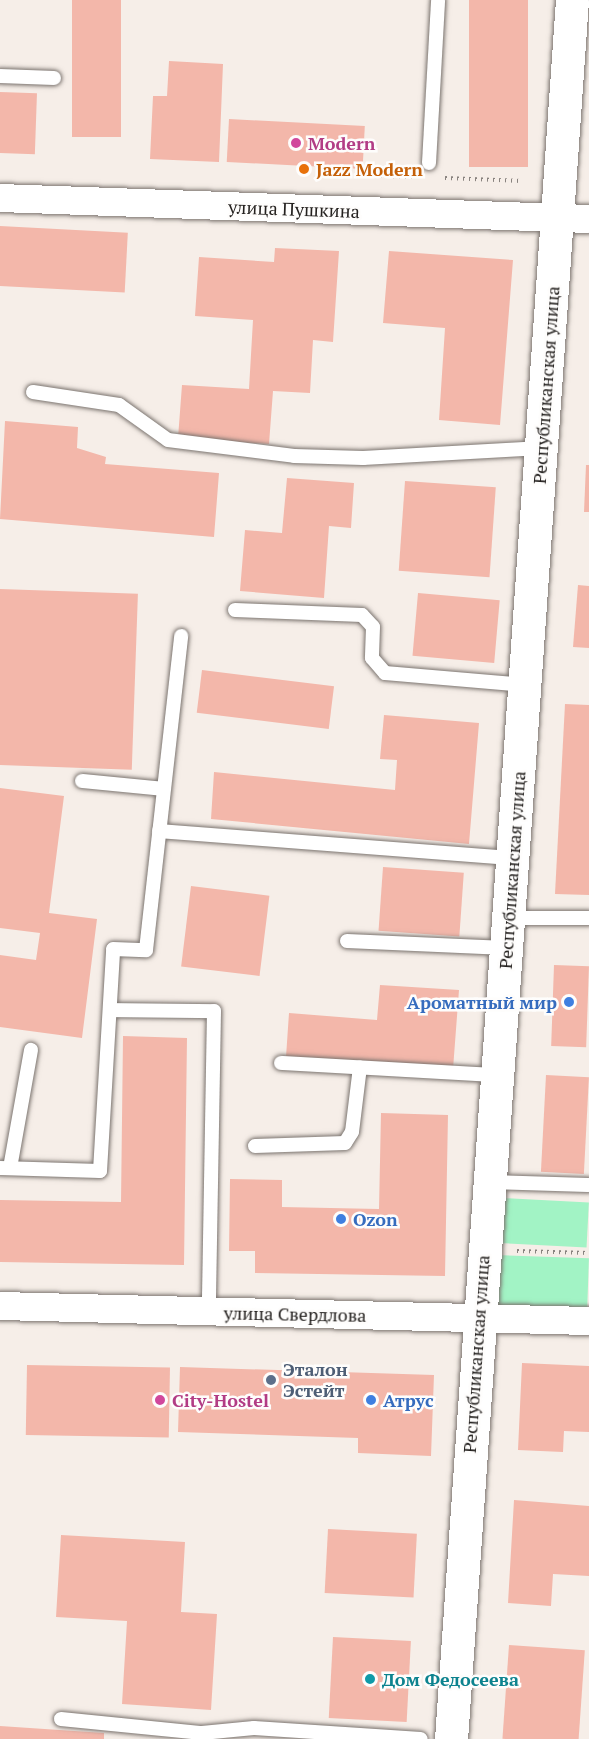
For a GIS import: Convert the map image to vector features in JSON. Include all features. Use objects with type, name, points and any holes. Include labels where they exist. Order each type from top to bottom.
[{"type":"main road","name":"Республиканская улица","points":[[451,1739],[478,1318],[542,448],[574,218],[572,0]]},
{"type":"street","name":"улица Пушкина","points":[[0,198],[574,218]]},
{"type":"street","name":"улица Свердлова","points":[[0,1306],[589,1321]]},
{"type":"lane","points":[[429,163],[438,0]]},
{"type":"lane","points":[[0,76],[54,78]]},
{"type":"lane","points":[[33,392],[119,405],[168,440],[294,456],[363,458],[542,448]]},
{"type":"lane","points":[[235,610],[362,615],[373,627],[372,658],[385,673],[525,685]]},
{"type":"lane","points":[[31,1050],[5,1168],[100,1171],[113,949],[146,950],[181,636]]},
{"type":"lane","points":[[82,781],[163,789]]},
{"type":"lane","points":[[159,831],[513,858]]},
{"type":"lane","points":[[346,941],[507,933],[589,918]]},
{"type":"lane","points":[[110,1010],[214,1011],[209,1311]]},
{"type":"lane","points":[[281,1063],[496,1075]]},
{"type":"lane","points":[[255,1146],[345,1143],[352,1132],[360,1067]]},
{"type":"lane","points":[[488,1182],[589,1185]]},
{"type":"lane","points":[[61,1719],[202,1736],[254,1728],[421,1739]]},
{"type":"path","points":[[513,1251],[589,1253]]},
{"type":"green space","points":[[502,1198],[589,1203],[587,1247],[500,1243]]},
{"type":"green space","points":[[496,1255],[589,1258],[587,1309],[494,1306]]},
{"type":"building","points":[[72,0],[121,0],[121,137],[72,137]]},
{"type":"building","points":[[469,0],[528,0],[528,167],[469,167]]},
{"type":"building","points":[[169,61],[223,64],[219,162],[150,159],[153,96],[167,96]]},
{"type":"building","points":[[0,92],[37,93],[35,154],[0,153]]},
{"type":"building","name":"Modern","points":[[229,119],[365,126],[363,169],[227,162]]},
{"type":"building","points":[[0,226],[128,233],[125,293],[0,286]]},
{"type":"building","points":[[275,248],[339,251],[333,342],[313,340],[310,393],[273,391],[269,444],[178,438],[182,385],[249,389],[253,320],[195,316],[199,257],[274,262]]},
{"type":"building","points":[[389,251],[513,260],[500,425],[439,420],[445,328],[383,323]]},
{"type":"building","points":[[5,421],[78,427],[77,448],[106,457],[105,464],[219,473],[214,537],[0,519]]},
{"type":"building","points":[[586,465],[589,465],[589,512],[584,512]]},
{"type":"building","points":[[287,478],[354,483],[351,528],[329,526],[324,598],[240,591],[245,530],[282,533]]},
{"type":"building","points":[[405,481],[496,487],[490,577],[399,571]]},
{"type":"building","points":[[578,585],[589,586],[589,648],[573,647]]},
{"type":"building","points":[[0,589],[138,594],[132,770],[0,765]]},
{"type":"building","points":[[418,593],[500,600],[494,663],[413,656]]},
{"type":"building","points":[[202,670],[334,686],[329,729],[197,713]]},
{"type":"building","points":[[565,704],[589,705],[589,895],[555,894]]},
{"type":"building","points":[[384,715],[479,723],[469,844],[211,819],[214,772],[395,790],[397,760],[380,759]]},
{"type":"building","points":[[0,788],[64,796],[49,913],[97,919],[82,1038],[0,1027],[0,955],[36,960],[40,933],[0,928]]},
{"type":"building","points":[[383,867],[464,873],[459,936],[379,931]]},
{"type":"building","points":[[191,886],[269,896],[260,976],[181,966]]},
{"type":"building","points":[[554,965],[589,966],[586,1047],[551,1046]]},
{"type":"building","points":[[380,985],[459,990],[453,1069],[286,1057],[289,1013],[377,1020]]},
{"type":"building","points":[[123,1036],[187,1038],[184,1265],[0,1262],[0,1200],[121,1202]]},
{"type":"building","points":[[546,1075],[589,1077],[584,1174],[541,1172]]},
{"type":"building","points":[[381,1113],[448,1115],[445,1276],[255,1273],[255,1251],[229,1251],[230,1179],[282,1180],[282,1207],[379,1209]]},
{"type":"building","points":[[522,1363],[589,1366],[589,1432],[564,1431],[563,1452],[518,1450]]},
{"type":"building","points":[[27,1365],[170,1367],[169,1437],[26,1435]]},
{"type":"building","points":[[180,1367],[434,1375],[431,1456],[358,1453],[358,1438],[178,1432]]},
{"type":"building","points":[[514,1500],[589,1506],[589,1576],[553,1574],[551,1606],[508,1603]]},
{"type":"building","points":[[328,1529],[417,1534],[414,1598],[325,1593]]},
{"type":"building","points":[[61,1535],[185,1542],[181,1612],[217,1614],[211,1710],[122,1704],[127,1621],[56,1617]]},
{"type":"building","name":"Дом Федосеева","points":[[333,1637],[411,1641],[407,1722],[329,1718]]},
{"type":"building","points":[[509,1645],[585,1650],[579,1739],[502,1739]]},
{"type":"building","points":[[0,1726],[104,1733],[104,1739],[0,1739]]},
{"type":"place","name":"Modern","points":[[296,143]]},
{"type":"place","name":"Jazz Modern","points":[[304,169]]},
{"type":"place","name":"Ароматный мир","points":[[569,1002]]},
{"type":"place","name":"Ozon","points":[[341,1219]]},
{"type":"place","name":"Эталон Эстейт","points":[[271,1380]]},
{"type":"place","name":"City-Hostel","points":[[160,1400]]},
{"type":"place","name":"Атрус","points":[[371,1400]]},
{"type":"place","name":"Дом Федосеева","points":[[370,1679]]}]
